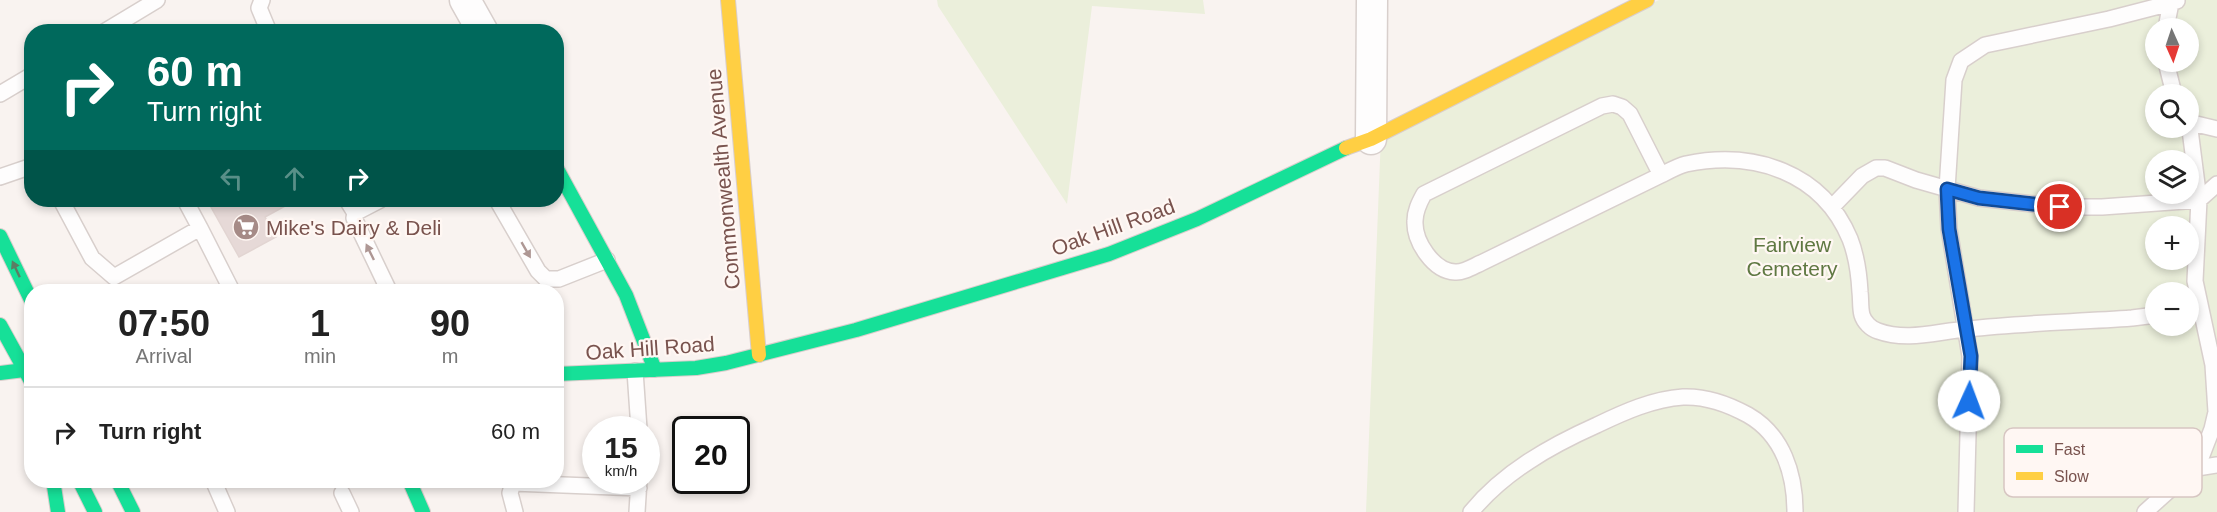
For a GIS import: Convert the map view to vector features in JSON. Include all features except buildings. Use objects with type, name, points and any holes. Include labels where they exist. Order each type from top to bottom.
[{"type":"main road","name":"Commonwealth Avenue","points":[[728,0],[759,355]]},
{"type":"main road","name":"Oak Hill Road","points":[[564,374],[696,368],[759,355],[856,330],[1108,254],[1197,219],[1347,148],[1371,139],[1647,0]]},
{"type":"main road","points":[[564,182],[626,295],[655,370]]},
{"type":"main road","points":[[0,236],[24,286]]},
{"type":"main road","points":[[0,325],[24,363]]},
{"type":"main road","points":[[0,373],[24,370]]},
{"type":"main road","points":[[54,488],[58,512]]},
{"type":"main road","points":[[83,488],[94,512]]},
{"type":"main road","points":[[121,488],[133,512]]},
{"type":"main road","points":[[412,488],[423,512]]},
{"type":"street","points":[[465,0],[478,24]]},
{"type":"street","points":[[1371,139],[1372,0]]},
{"type":"lane","points":[[117,24],[157,0]]},
{"type":"lane","points":[[262,0],[259,8],[266,24]]},
{"type":"lane","points":[[2169,18],[2175,2]]},
{"type":"lane","points":[[1966,512],[1971,356],[1949,229],[1947,189],[1954,80],[1961,61],[1985,45],[2109,20],[2175,2]]},
{"type":"lane","points":[[0,94],[24,80]]},
{"type":"lane","points":[[1661,175],[1630,114],[1622,106],[1613,104],[1602,106],[1433,188],[1424,194],[1418,204],[1414,222],[1421,244],[1431,259],[1441,268],[1457,273],[1685,164],[1734,160],[1765,164],[1799,179],[1832,207],[1847,233],[1858,262],[1862,316],[1876,331],[1901,336],[1929,335],[1966,329],[2145,316]]},
{"type":"lane","points":[[2199,124],[2217,129]]},
{"type":"lane","points":[[1832,207],[1862,176],[1876,168],[1885,168],[1916,180],[1979,198],[2060,207],[2145,204]]},
{"type":"lane","points":[[0,177],[24,169]]},
{"type":"lane","points":[[2199,200],[2217,184]]},
{"type":"lane","points":[[2194,282],[2199,204]]},
{"type":"lane","points":[[65,207],[92,258],[114,277],[200,228]]},
{"type":"lane","points":[[189,207],[228,284]]},
{"type":"lane","points":[[351,207],[355,213],[354,218],[386,284]]},
{"type":"lane","points":[[355,213],[367,207]]},
{"type":"lane","points":[[501,207],[538,271],[546,279],[559,279],[607,260]]},
{"type":"lane","points":[[2199,321],[2213,365],[2216,412],[2202,457]]},
{"type":"lane","points":[[636,371],[638,416]]},
{"type":"lane","points":[[1471,512],[1481,500],[1521,465],[1565,439],[1626,411],[1683,397],[1709,399],[1731,405],[1758,421],[1772,435],[1787,460],[1795,488],[1795,512]]},
{"type":"lane","points":[[2202,467],[2217,465]]},
{"type":"lane","points":[[564,483],[582,484]]},
{"type":"lane","points":[[216,488],[227,512]]},
{"type":"lane","points":[[512,488],[510,493],[515,512]]},
{"type":"lane","points":[[342,493],[351,512]]},
{"type":"lane","points":[[637,512],[638,494]]},
{"type":"lane","points":[[2145,512],[2162,497]]},
{"type":"green space","points":[[937,0],[1203,0],[1205,14],[1092,6],[1067,204],[938,6]]},
{"type":"green space","name":"Fairview Cemetery","points":[[1659,0],[2217,0],[2217,512],[1366,512],[1381,135]]},
{"type":"traffic: fast","points":[[564,374],[696,368],[726,363],[856,330],[1109,254],[1197,219],[1346,148]]},
{"type":"traffic: fast","points":[[564,182],[626,295],[655,370]]},
{"type":"traffic: fast","points":[[0,236],[24,286]]},
{"type":"traffic: fast","points":[[0,325],[24,368]]},
{"type":"traffic: fast","points":[[0,373],[24,370]]},
{"type":"traffic: fast","points":[[54,488],[58,512]]},
{"type":"traffic: fast","points":[[83,488],[95,512]]},
{"type":"traffic: fast","points":[[121,488],[133,512]]},
{"type":"traffic: fast","points":[[412,488],[423,512]]},
{"type":"traffic: slow","points":[[728,0],[759,355]]},
{"type":"traffic: slow","points":[[1346,148],[1371,139],[1647,0]]},
{"type":"place","name":"Mike's Dairy & Deli","points":[[246,227]]},
{"type":"route","points":[[1969,401],[1971,356],[1949,229],[1947,189],[1979,198],[2060,207]]}]
